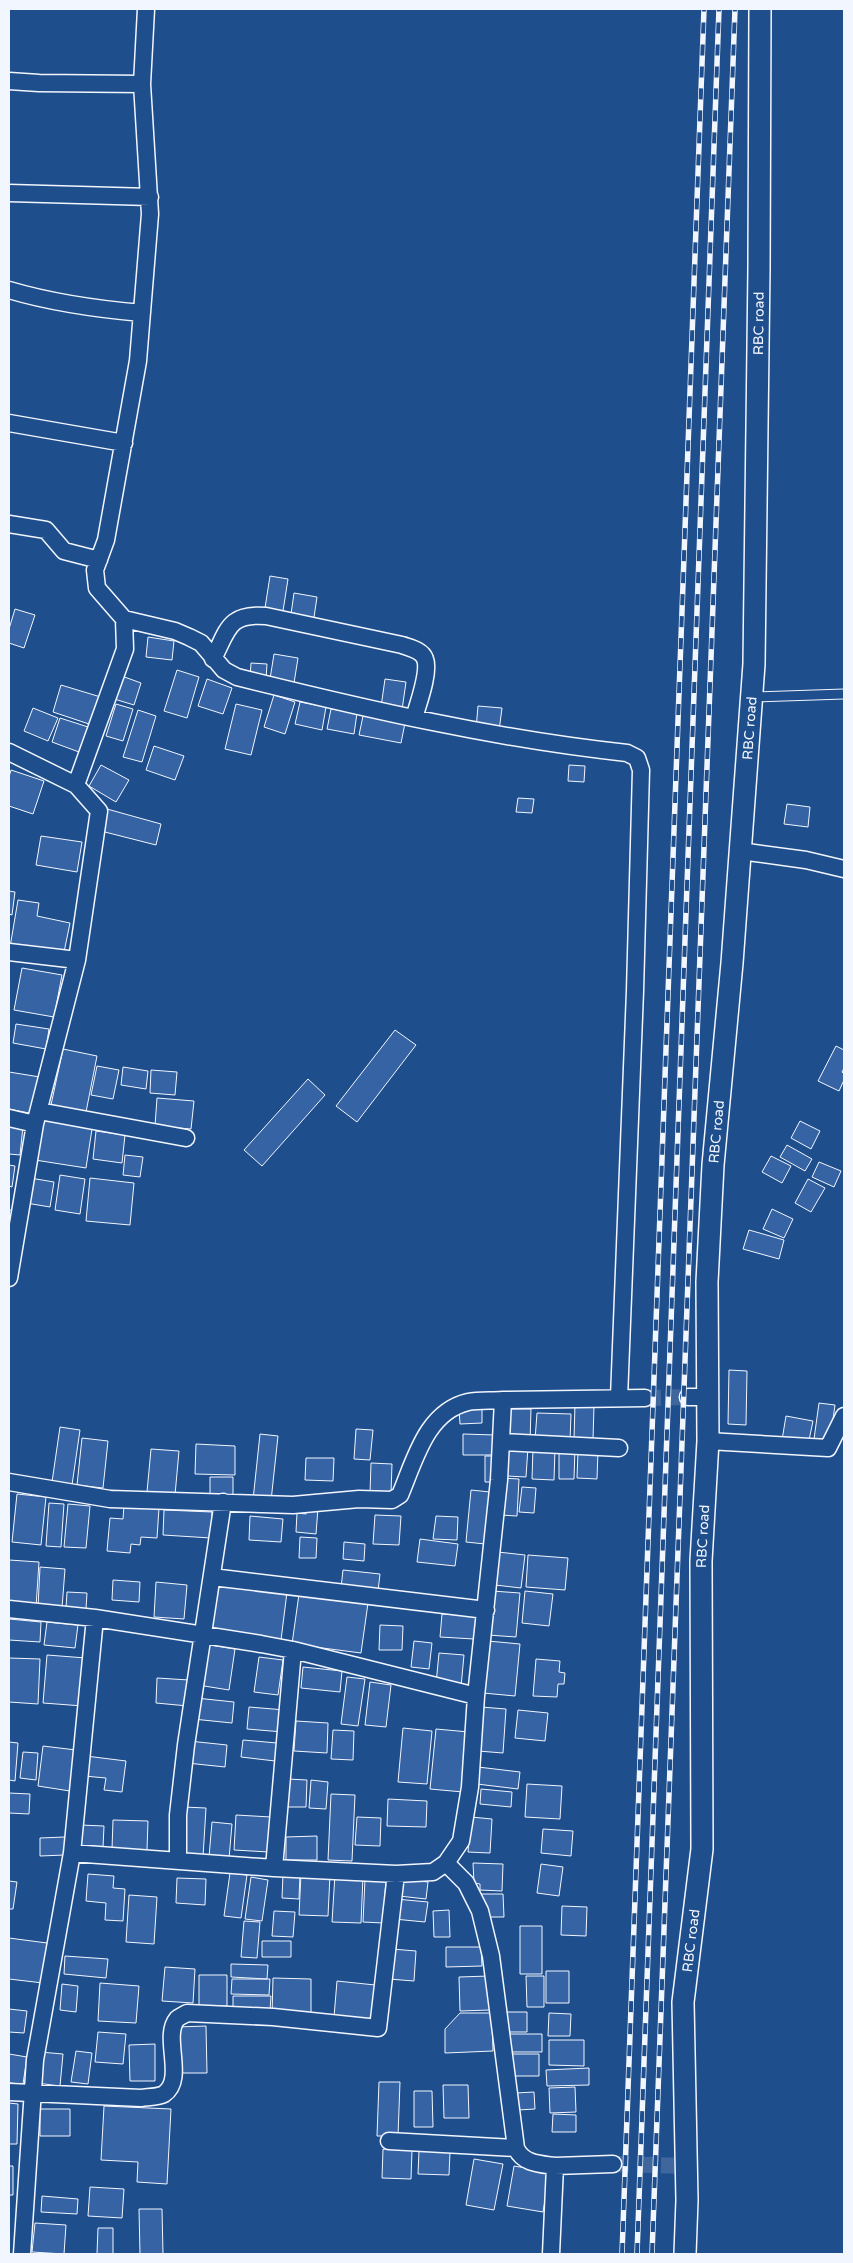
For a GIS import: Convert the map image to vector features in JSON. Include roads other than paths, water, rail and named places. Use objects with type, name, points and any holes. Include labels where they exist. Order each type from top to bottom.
[{"type":"street","points":[[146,9],[142,84],[150,197],[138,361],[106,540],[96,570],[97,588],[124,619],[175,631],[201,643],[224,670],[237,677],[372,710],[531,740],[627,753],[637,758],[640,770],[635,991],[619,1398]]},
{"type":"street","name":"RBC road","points":[[685,2254],[687,2200],[683,2002],[702,1849],[701,1561],[708,1441],[698,1397],[707,1282],[713,1165],[754,664],[760,258],[760,9]]},
{"type":"street","points":[[9,81],[142,84]]},
{"type":"street","points":[[9,193],[150,197]]},
{"type":"street","points":[[9,290],[85,308],[142,313]]},
{"type":"street","points":[[9,423],[124,443]]},
{"type":"street","points":[[9,524],[46,530],[64,551],[99,560]]},
{"type":"street","points":[[213,659],[231,625],[239,618],[250,615],[266,616],[402,645],[418,650],[425,658],[426,671],[414,718]]},
{"type":"street","points":[[76,786],[125,649],[124,619]]},
{"type":"street","points":[[9,752],[76,786],[99,811],[77,960],[37,1118],[9,1271]]},
{"type":"street","points":[[740,851],[806,860],[844,869]]},
{"type":"street","points":[[9,952],[77,960]]},
{"type":"street","points":[[9,1118],[37,1118],[186,1138]]},
{"type":"street","points":[[9,1482],[110,1499],[294,1505],[360,1499],[392,1500],[400,1495],[430,1426],[446,1411],[468,1402],[644,1398]]},
{"type":"street","points":[[72,1853],[274,1868],[396,1874],[433,1872],[446,1863],[461,1841],[470,1787],[476,1696],[486,1610],[503,1400]]},
{"type":"street","points":[[708,1441],[828,1448],[844,1416]]},
{"type":"street","points":[[501,1442],[619,1448]]},
{"type":"street","points":[[178,1861],[178,1815],[186,1745],[223,1502]]},
{"type":"street","points":[[212,1577],[486,1610]]},
{"type":"street","points":[[9,1609],[95,1618],[294,1650],[476,1696]]},
{"type":"street","points":[[22,2254],[16,2199],[35,2060],[72,1853],[95,1618]]},
{"type":"street","points":[[274,1868],[294,1650]]},
{"type":"street","points":[[446,1863],[466,1884],[480,1911],[492,1956],[516,2148],[519,2156],[526,2160],[555,2166],[613,2164]]},
{"type":"street","points":[[9,2092],[31,2095],[141,2098],[163,2095],[171,2088],[173,2075],[173,2029],[177,2019],[187,2013],[273,2017],[378,2028],[396,1874]]},
{"type":"street","points":[[389,2141],[516,2148]]},
{"type":"street","points":[[551,2254],[555,2166]]},
{"type":"lane","points":[[752,698],[844,694]]},
{"type":"tunnel","points":[[645,1398],[688,1397]]},
{"type":"tunnel","points":[[613,2164],[687,2166]]},
{"type":"railway","points":[[622,2254],[704,9]]},
{"type":"railway","points":[[637,2254],[719,9]]},
{"type":"railway","points":[[652,2254],[735,9]]}]
